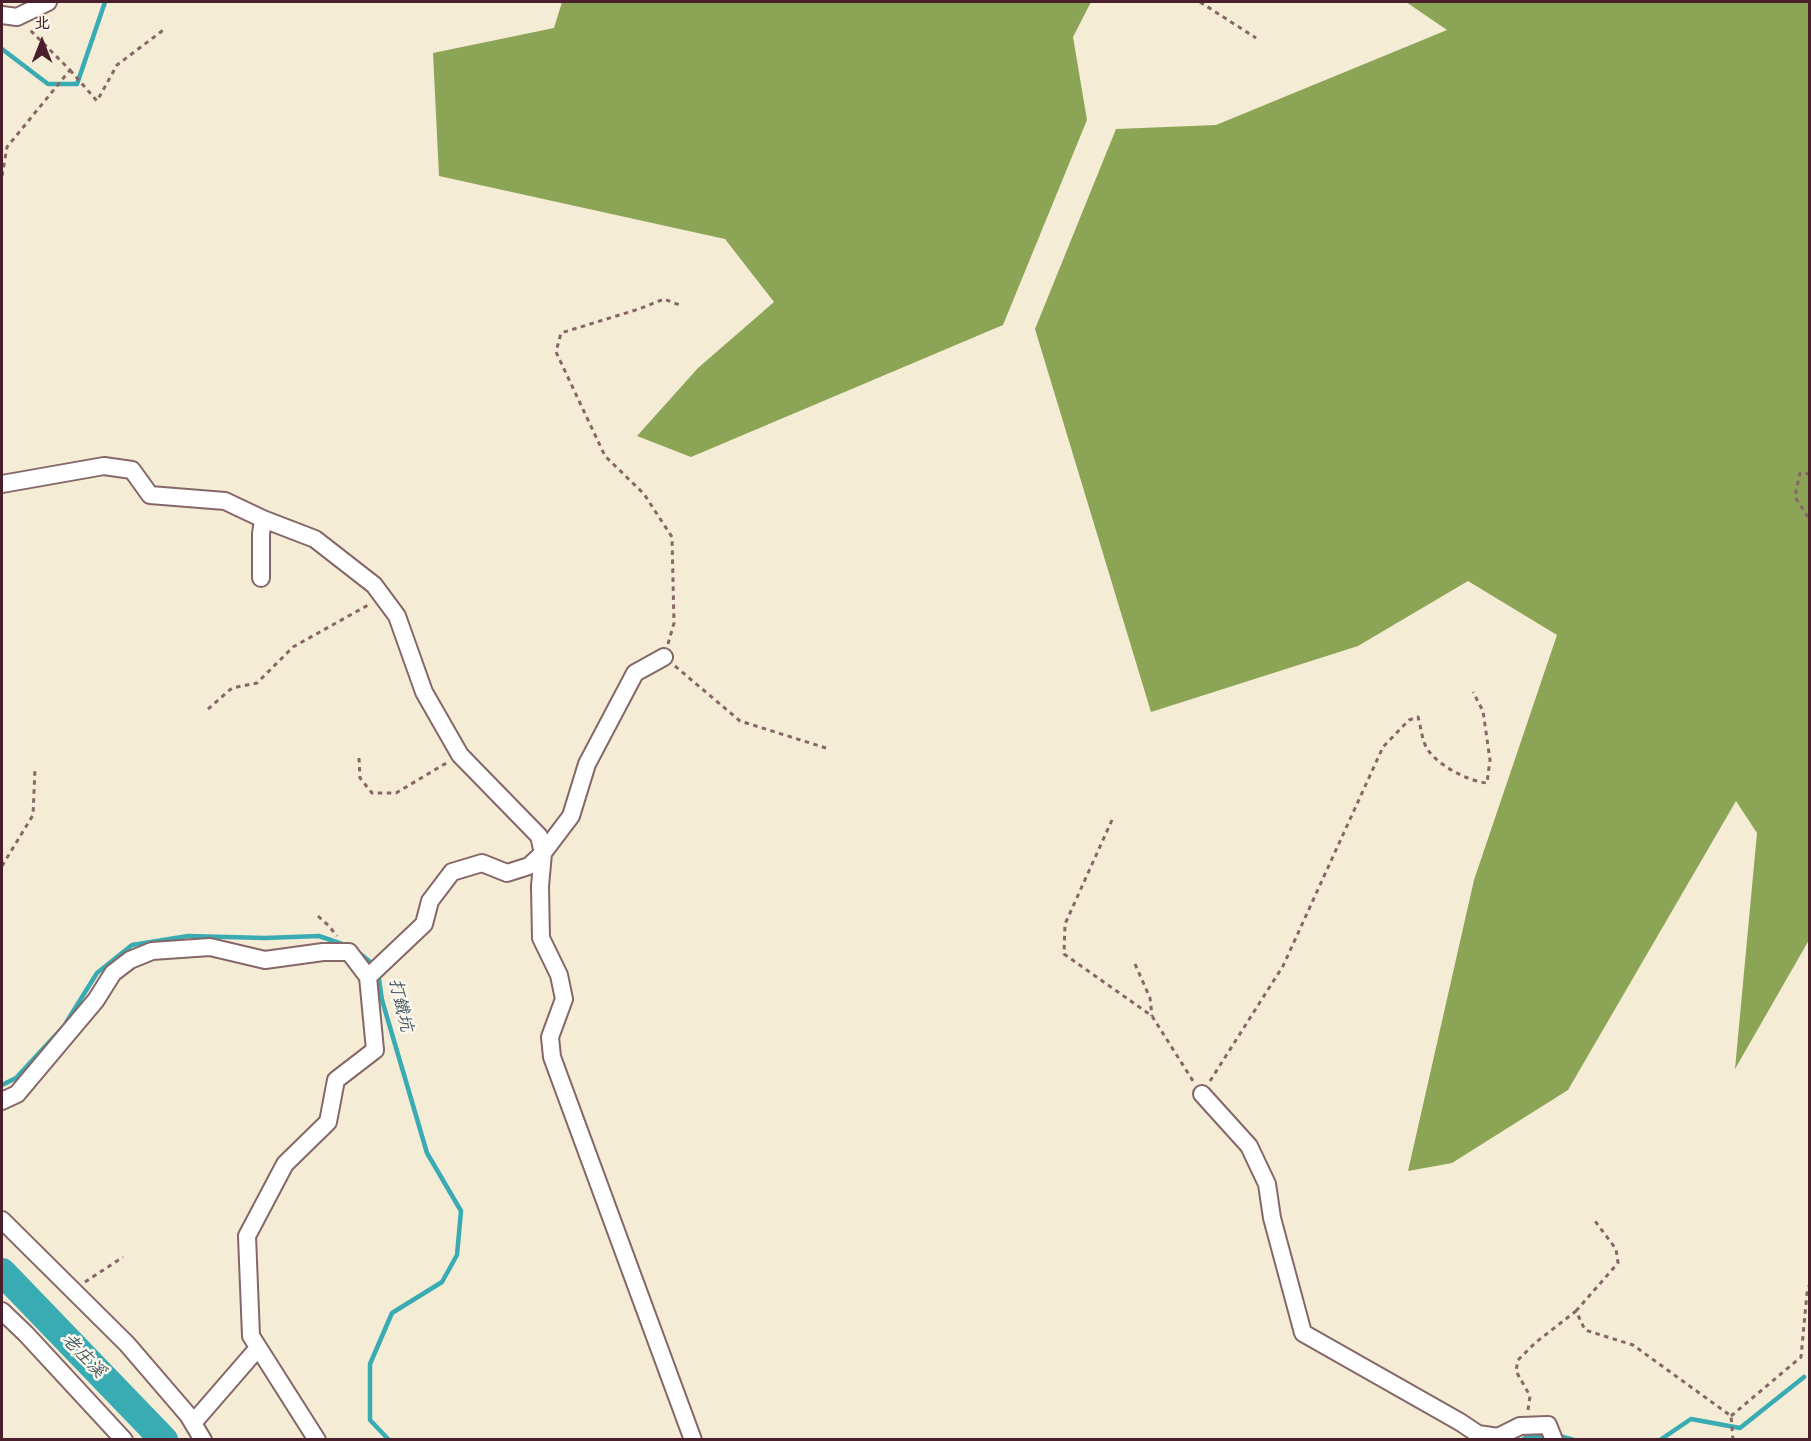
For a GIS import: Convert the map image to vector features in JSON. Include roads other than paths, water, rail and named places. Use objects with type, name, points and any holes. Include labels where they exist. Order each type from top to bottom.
[{"type":"street","points":[[9,16],[48,2]]},
{"type":"street","points":[[2,484],[104,466],[132,470],[150,495],[225,501],[263,519],[315,539],[374,585],[397,616],[424,692],[460,755],[539,836],[543,853],[540,886],[542,938],[559,975],[564,999],[550,1037],[552,1057],[693,1440]]},
{"type":"street","points":[[261,578],[263,519]]},
{"type":"street","points":[[368,977],[424,924],[430,901],[452,872],[482,863],[507,873],[529,866],[543,853],[571,816],[587,764],[635,673],[664,657]]},
{"type":"street","points":[[2,1101],[17,1094],[96,1000],[113,973],[130,960],[152,951],[210,948],[265,960],[323,952],[349,952],[368,977],[375,1050],[336,1080],[328,1122],[285,1164],[247,1236],[251,1336],[317,1440]]},
{"type":"street","points":[[1202,1094],[1249,1146],[1267,1184],[1272,1218],[1303,1333],[1478,1434],[1498,1437],[1520,1426],[1548,1425],[1554,1440]]},
{"type":"street","points":[[2,1220],[127,1344],[188,1415],[203,1440]]},
{"type":"street","points":[[2,1311],[34,1342],[124,1440]]},
{"type":"street","points":[[193,1423],[258,1348]]},
{"type":"waterway","points":[[2,49],[48,84],[77,84],[105,2]]},
{"type":"waterway","name":"打鐵坑","points":[[2,1085],[16,1078],[64,1026],[97,973],[132,945],[188,936],[265,938],[319,936],[348,946]]},
{"type":"waterway","name":"打鐵坑","points":[[358,952],[374,965]]},
{"type":"waterway","name":"打鐵坑","points":[[378,972],[382,1000],[427,1153],[461,1211],[457,1255],[442,1282],[392,1313],[370,1364],[370,1420],[389,1440]]},
{"type":"waterway","name":"老庄溪","points":[[2,1272],[164,1440]]},
{"type":"waterway","points":[[1660,1440],[1691,1419],[1740,1428],[1804,1377]]},
{"type":"waterway","points":[[1522,1440],[1548,1435]]},
{"type":"waterway","points":[[1556,1435],[1574,1440]]}]
